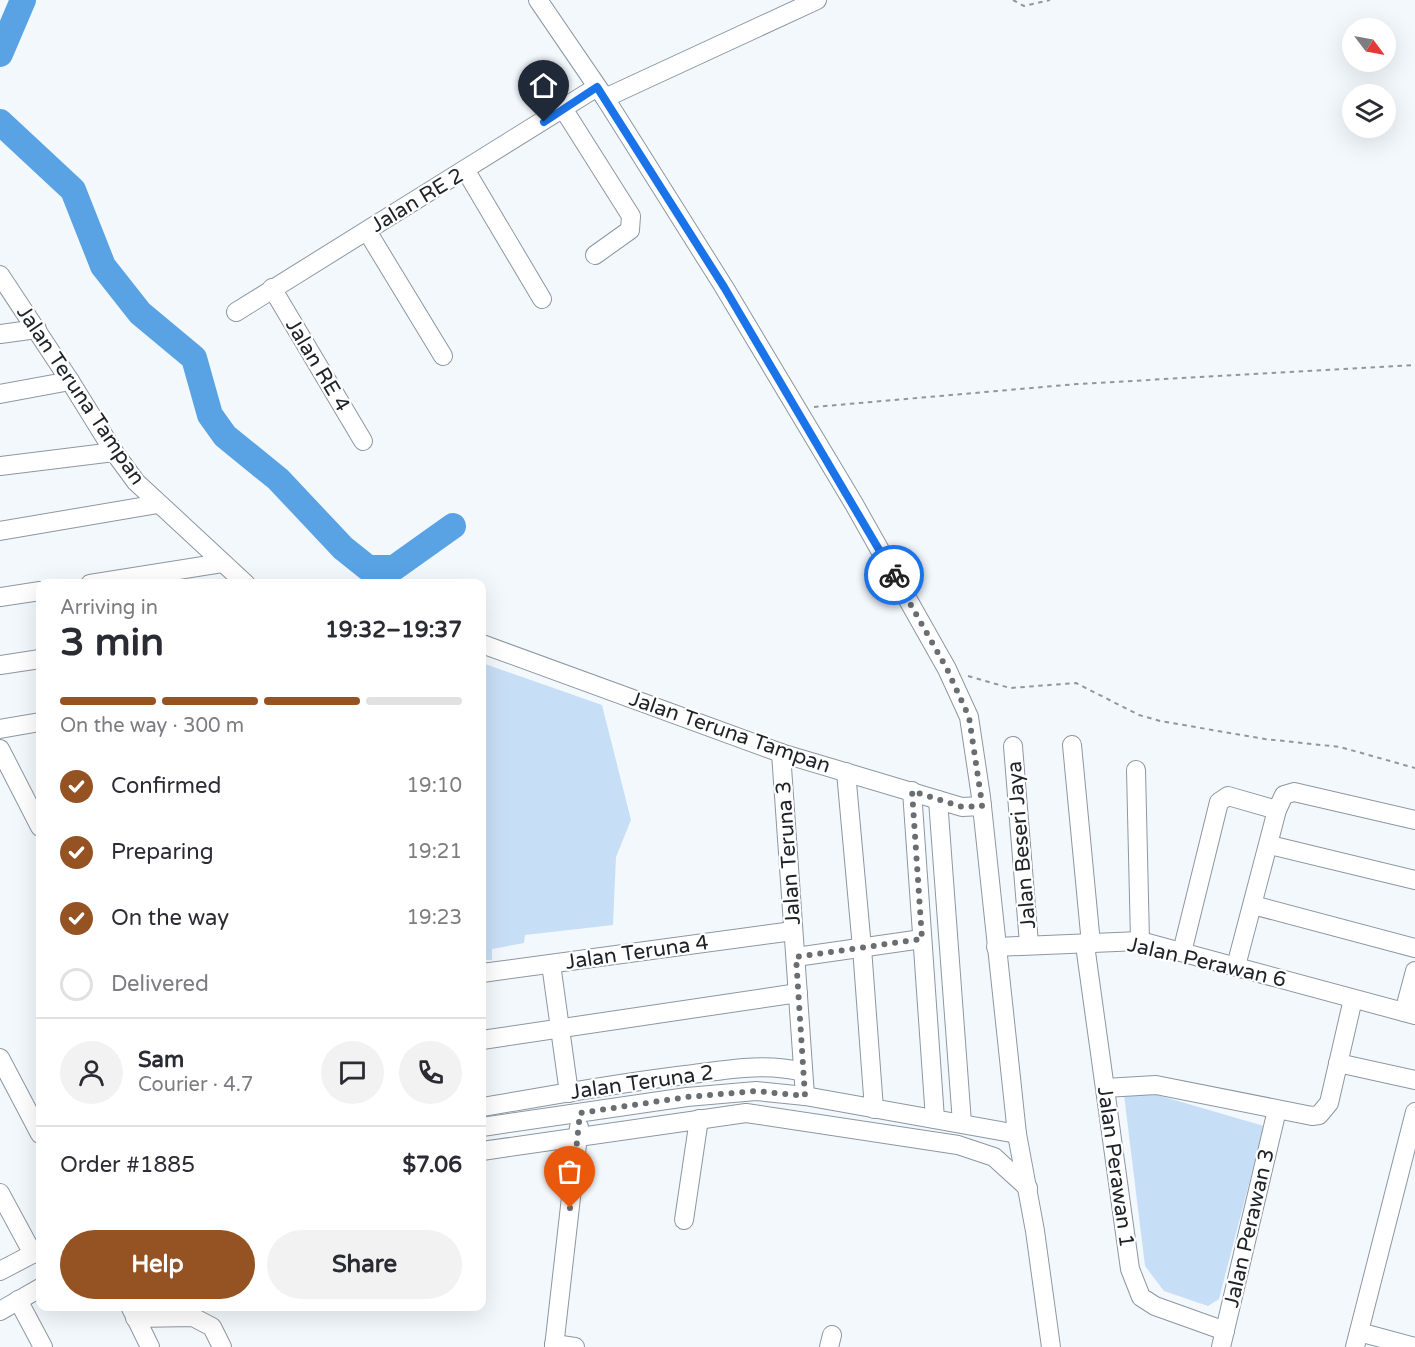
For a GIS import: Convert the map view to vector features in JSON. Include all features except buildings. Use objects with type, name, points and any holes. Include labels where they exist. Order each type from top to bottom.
[{"type":"street","points":[[538,0],[601,93],[724,287],[947,669],[969,717],[982,806],[1017,1134],[1028,1188],[1052,1347]]},
{"type":"street","name":"Jalan RE 2","points":[[236,312],[564,110],[817,0]]},
{"type":"street","points":[[564,110],[631,216],[630,230],[595,255]]},
{"type":"street","points":[[466,171],[542,299]]},
{"type":"street","points":[[367,231],[443,356]]},
{"type":"street","name":"Jalan Teruna Tampan","points":[[0,275],[37,329],[114,452],[136,482],[240,579]]},
{"type":"street","name":"Jalan RE 4","points":[[272,288],[363,441]]},
{"type":"street","points":[[0,334],[37,329]]},
{"type":"street","points":[[0,394],[70,381]]},
{"type":"street","points":[[0,466],[114,452]]},
{"type":"street","points":[[0,531],[158,504]]},
{"type":"street","points":[[121,579],[222,563]]},
{"type":"street","points":[[0,597],[36,592]]},
{"type":"street","name":"Jalan Teruna Tampan","points":[[486,645],[781,753],[962,807],[982,806]]},
{"type":"street","points":[[0,665],[36,660]]},
{"type":"street","points":[[0,729],[36,723]]},
{"type":"street","name":"Jalan Perawan 1","points":[[1072,745],[1088,944],[1130,1269],[1141,1297],[1223,1339]]},
{"type":"street","name":"Jalan Beseri Jaya","points":[[1013,746],[1029,944]]},
{"type":"street","points":[[0,749],[36,819]]},
{"type":"street","name":"Jalan Teruna 3","points":[[781,753],[805,1096]]},
{"type":"street","points":[[1136,770],[1140,941]]},
{"type":"street","points":[[846,772],[862,948],[873,1110]]},
{"type":"street","points":[[912,791],[935,1119]]},
{"type":"street","points":[[1236,966],[1279,805],[1284,795],[1294,792],[1415,820]]},
{"type":"street","points":[[1182,952],[1219,802],[1228,796],[1279,805]]},
{"type":"street","points":[[938,800],[962,1123]]},
{"type":"street","points":[[1270,845],[1415,880]]},
{"type":"street","points":[[1253,905],[1415,948]]},
{"type":"street","name":"Jalan Teruna 4","points":[[486,972],[793,931]]},
{"type":"street","points":[[796,957],[922,939]]},
{"type":"street","name":"Jalan Perawan 6","points":[[996,947],[1140,941],[1409,1014]]},
{"type":"street","points":[[551,964],[568,1093]]},
{"type":"street","points":[[1409,1014],[1415,971]]},
{"type":"street","points":[[486,1039],[798,993]]},
{"type":"street","points":[[1105,1088],[1156,1085],[1312,1116],[1325,1110],[1329,1103],[1353,999]]},
{"type":"street","points":[[0,1058],[36,1126]]},
{"type":"street","points":[[1338,1063],[1415,1080]]},
{"type":"street","name":"Jalan Teruna 2","points":[[486,1106],[752,1066],[786,1068],[803,1072]]},
{"type":"street","points":[[486,1126],[687,1097],[756,1091],[805,1096],[1017,1134]]},
{"type":"street","name":"Jalan Perawan 3","points":[[1223,1339],[1277,1110]]},
{"type":"street","points":[[1415,1112],[1411,1149],[1357,1340],[1415,1347]]},
{"type":"street","points":[[575,1347],[554,1345],[580,1113]]},
{"type":"street","points":[[486,1150],[699,1119],[746,1113],[767,1114],[958,1145],[994,1157],[1028,1188]]},
{"type":"street","points":[[684,1220],[699,1119]]},
{"type":"street","points":[[0,1193],[36,1250]]},
{"type":"street","points":[[0,1271],[36,1253]]},
{"type":"street","points":[[0,1311],[36,1290]]},
{"type":"street","points":[[18,1300],[43,1347]]},
{"type":"street","points":[[133,1312],[150,1347]]},
{"type":"street","points":[[133,1312],[193,1317],[212,1327],[222,1347]]},
{"type":"path","points":[[1013,0],[1024,6],[1050,0]]},
{"type":"path","points":[[796,408],[1077,384],[1415,365]]},
{"type":"path","points":[[947,669],[1010,688],[1077,683],[1139,715],[1160,721],[1265,739],[1340,747],[1415,768]]},
{"type":"shaded area","points":[[486,664],[602,705],[631,820],[616,857],[613,925],[525,935],[524,943],[492,949],[492,960],[486,960]]},
{"type":"shaded area","points":[[1154,1094],[1264,1126],[1219,1299],[1208,1306],[1164,1291],[1145,1266],[1124,1095]]},
{"type":"waterway","points":[[0,54],[23,0]]},
{"type":"waterway","points":[[0,122],[73,190],[103,266],[140,313],[194,358],[210,415],[225,436],[278,479],[343,548],[368,568],[394,568],[453,526]]},
{"type":"way so far","points":[[570,1208],[580,1113],[687,1097],[756,1091],[805,1096],[796,957],[922,939],[912,791],[962,807],[982,806],[969,717],[947,669],[894,575]]},
{"type":"route","points":[[544,122],[597,87],[724,287],[894,575]]}]
